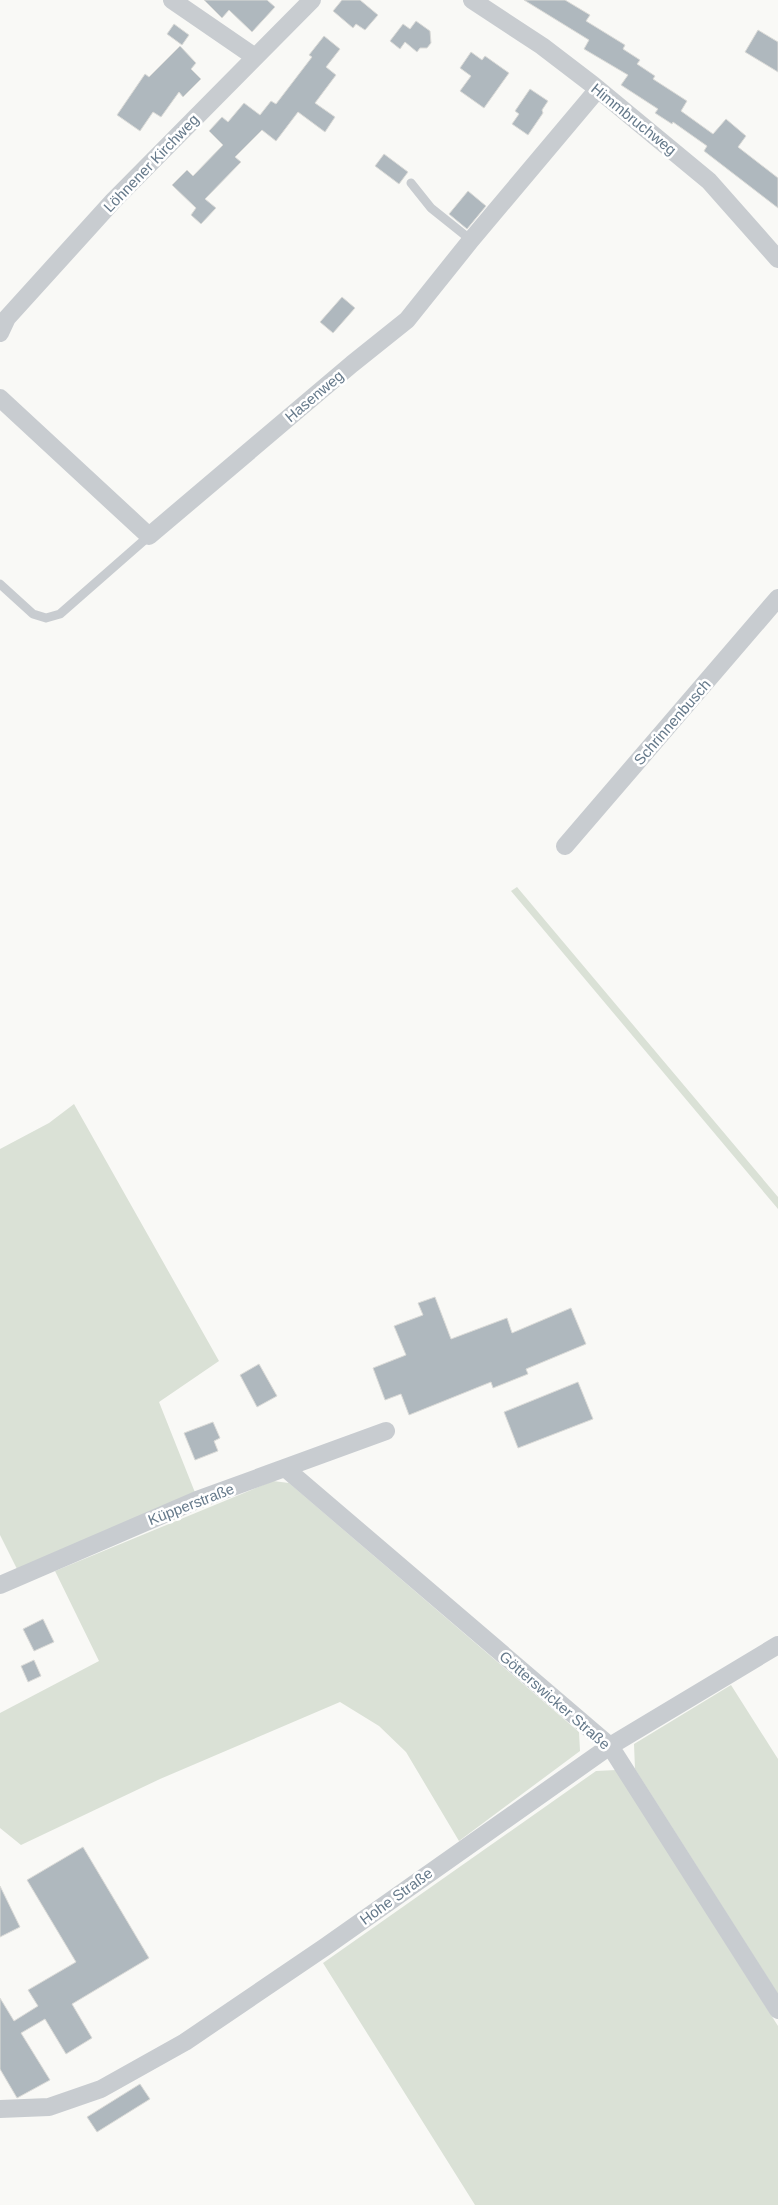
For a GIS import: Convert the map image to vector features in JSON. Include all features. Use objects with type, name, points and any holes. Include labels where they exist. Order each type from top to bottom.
[{"type":"street","points":[[172,0],[255,57]]},
{"type":"street","name":"Löhnener Kirchweg","points":[[0,333],[7,318],[113,201],[312,0]]},
{"type":"street","name":"Himmbruchweg","points":[[472,0],[542,46],[598,89],[710,181],[778,259]]},
{"type":"street","name":"Hasenweg","points":[[149,536],[352,364],[407,320],[471,240],[598,89]]},
{"type":"street","points":[[0,398],[149,536]]},
{"type":"street","name":"Schrinnenbusch","points":[[565,846],[778,598]]},
{"type":"street","name":"Küpperstraße","points":[[0,1585],[197,1500],[386,1431]]},
{"type":"street","name":"Götterswicker Straße","points":[[285,1468],[610,1746],[778,2010]]},
{"type":"street","name":"Hohe Straße","points":[[0,2109],[49,2107],[101,2089],[185,2042],[326,1947],[610,1746],[778,1644]]},
{"type":"lane","points":[[411,183],[430,208],[471,240]]},
{"type":"lane","points":[[0,584],[33,614],[46,618],[60,614],[149,536]]},
{"type":"shaded area","points":[[517,887],[778,1197],[778,1209],[511,891]]},
{"type":"shaded area","points":[[74,1104],[219,1361],[159,1402],[196,1495],[17,1569],[0,1535],[0,1149],[49,1123]]},
{"type":"shaded area","points":[[273,1481],[289,1483],[579,1732],[580,1751],[459,1841],[406,1752],[379,1726],[340,1702],[160,1779],[21,1845],[0,1828],[0,1713],[99,1661],[55,1571]]},
{"type":"shaded area","points":[[731,1685],[778,1759],[778,1994],[635,1769],[634,1744]]},
{"type":"shaded area","points":[[616,1770],[778,2026],[778,2205],[475,2205],[323,1963],[596,1771]]},
{"type":"building","points":[[204,0],[267,0],[275,7],[252,32],[229,10],[222,18]]},
{"type":"building","points":[[342,0],[360,0],[378,15],[365,30],[356,24],[353,28],[333,11]]},
{"type":"building","points":[[524,0],[565,0],[590,15],[586,21],[625,45],[623,49],[640,60],[637,64],[655,76],[653,79],[687,101],[681,111],[713,134],[726,119],[746,136],[738,147],[778,178],[778,208],[704,151],[707,146],[673,122],[672,124],[655,113],[658,109],[621,85],[628,75],[584,49],[589,40]]},
{"type":"building","points":[[416,21],[430,31],[431,43],[427,48],[420,48],[417,52],[405,42],[400,49],[390,41],[403,24],[410,29]]},
{"type":"building","points":[[174,24],[189,35],[182,45],[167,34]]},
{"type":"building","points":[[758,30],[778,42],[778,72],[745,52]]},
{"type":"building","points":[[324,36],[340,49],[326,67],[336,75],[315,103],[335,117],[325,132],[298,112],[276,141],[262,130],[235,157],[241,162],[205,199],[216,208],[201,224],[191,215],[196,208],[172,185],[187,170],[193,176],[223,145],[209,131],[222,117],[228,122],[244,103],[260,115],[271,101],[276,104],[312,57],[309,55]]},
{"type":"building","points":[[180,46],[196,63],[191,69],[201,79],[183,97],[179,92],[161,117],[153,112],[140,131],[117,115],[145,74],[149,77]]},
{"type":"building","points":[[471,52],[482,60],[485,56],[509,73],[484,108],[460,91],[471,76],[460,68]]},
{"type":"building","points":[[530,89],[548,101],[542,110],[543,113],[528,135],[512,124],[519,114],[515,111]]},
{"type":"building","points":[[384,154],[408,172],[399,184],[375,166]]},
{"type":"building","points":[[468,191],[486,206],[467,229],[449,214]]},
{"type":"building","points":[[342,297],[355,308],[333,333],[320,322]]},
{"type":"building","points":[[435,1297],[451,1339],[507,1318],[512,1333],[571,1308],[586,1344],[526,1369],[528,1374],[493,1388],[491,1382],[409,1415],[401,1394],[385,1400],[373,1368],[406,1355],[394,1326],[423,1315],[418,1303]]},
{"type":"building","points":[[259,1364],[277,1396],[257,1407],[240,1375]]},
{"type":"building","points":[[578,1382],[593,1419],[518,1448],[504,1412]]},
{"type":"building","points":[[213,1422],[220,1438],[214,1441],[218,1451],[195,1460],[184,1433]]},
{"type":"building","points":[[43,1619],[54,1642],[34,1651],[23,1629]]},
{"type":"building","points":[[34,1660],[41,1676],[28,1682],[21,1666]]},
{"type":"building","points":[[83,1847],[149,1958],[72,2004],[92,2038],[66,2054],[45,2019],[21,2033],[50,2080],[17,2098],[0,2069],[0,1998],[14,2021],[38,2006],[28,1990],[76,1962],[27,1880]]},
{"type":"building","points":[[0,1886],[20,1927],[0,1937]]},
{"type":"building","points":[[140,2084],[150,2099],[97,2132],[87,2117]]}]
